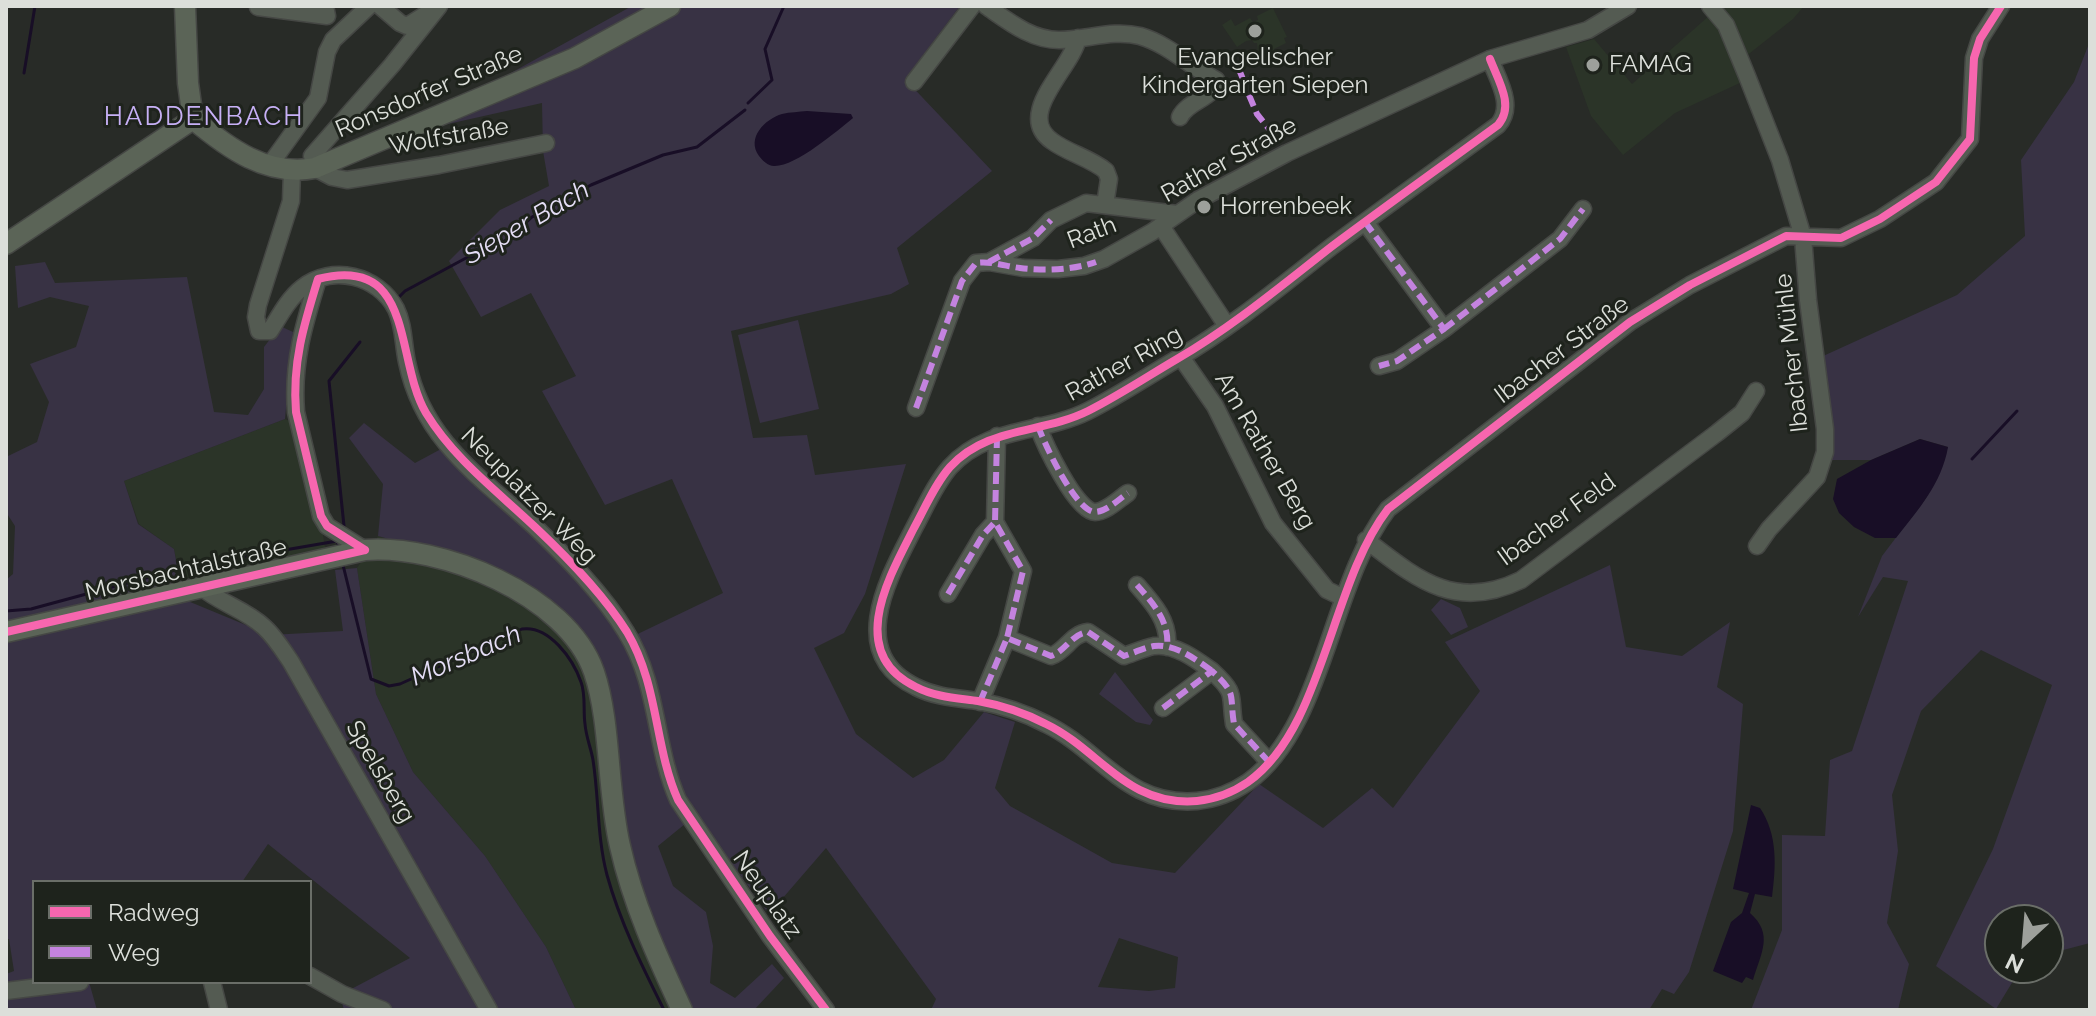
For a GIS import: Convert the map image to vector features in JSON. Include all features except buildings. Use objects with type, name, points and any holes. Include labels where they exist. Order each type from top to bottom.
[{"type":"main road","points":[[6,244],[193,119],[188,83],[185,6]]},
{"type":"main road","name":"Ronsdorfer Straße","points":[[193,119],[238,153],[269,166],[292,171],[315,168],[575,58],[670,6]]},
{"type":"main road","name":"Morsbachtalstraße","points":[[6,632],[370,550],[434,556],[471,567],[494,578],[553,617],[587,657],[597,684],[614,815],[629,882],[656,955],[682,1010]]},
{"type":"street","points":[[269,166],[318,98],[327,52],[339,33],[369,6]]},
{"type":"street","points":[[380,6],[407,26],[436,10]]},
{"type":"street","points":[[914,82],[972,6]]},
{"type":"street","points":[[986,6],[1034,35],[1051,39],[1117,33],[1139,36],[1167,49],[1216,80],[1212,91],[1184,110],[1180,117]]},
{"type":"street","name":"Rather Straße","points":[[1161,226],[1287,153],[1490,59],[1588,30],[1628,6]]},
{"type":"street","name":"Ibacher Mühle","points":[[1710,6],[1726,25],[1747,76],[1779,158],[1803,237],[1808,300],[1823,406],[1825,452],[1817,477],[1757,546]]},
{"type":"street","name":"Ibacher Straße","points":[[1269,762],[1296,722],[1366,540],[1388,509],[1630,322],[1775,239],[1786,236],[1841,238],[1918,195],[1945,172],[1972,133],[1974,58],[1980,39],[2001,6]]},
{"type":"street","points":[[258,7],[326,11],[333,28],[339,33]]},
{"type":"street","points":[[315,168],[312,156],[436,10]]},
{"type":"street","name":"Rath","points":[[1078,38],[1076,50],[1042,100],[1040,123],[1050,140],[1106,171],[1109,179],[1105,205]]},
{"type":"street","name":"Rather Ring","points":[[1269,762],[1251,780],[1229,793],[1208,799],[1170,801],[1126,784],[1045,723],[980,702],[928,692],[911,685],[887,663],[877,638],[878,610],[888,581],[942,478],[962,456],[997,436],[1088,411],[1181,357],[1502,121],[1506,106],[1490,59]]},
{"type":"street","name":"Wolfstraße","points":[[315,168],[332,177],[347,180],[546,143]]},
{"type":"street","points":[[292,171],[291,201],[258,305],[256,317],[259,331],[270,331],[292,297],[318,279]]},
{"type":"street","name":"Rath","points":[[989,262],[1033,238],[1051,220],[1086,203],[1177,214]]},
{"type":"street","points":[[1379,366],[1397,361],[1444,329],[1560,239],[1583,209]]},
{"type":"street","points":[[1365,222],[1444,329]]},
{"type":"street","points":[[1161,226],[1227,326]]},
{"type":"street","name":"Rath","points":[[916,408],[962,281],[976,263],[1023,268],[1084,266],[1111,256],[1161,226]]},
{"type":"street","name":"Neuplatzer Weg","points":[[318,279],[342,275],[356,277],[381,290],[389,298],[398,315],[410,377],[418,397],[446,443],[566,559],[601,597],[627,632],[655,703],[668,778],[678,800]]},
{"type":"street","points":[[318,279],[301,330],[295,398],[321,516],[327,526],[370,550]]},
{"type":"street","name":"Am Rather Berg","points":[[1181,357],[1215,406],[1273,523],[1327,590],[1344,598]]},
{"type":"street","name":"Ibacher Feld","points":[[1366,540],[1421,580],[1446,591],[1478,593],[1508,586],[1521,580],[1717,433],[1742,413],[1756,391]]},
{"type":"street","points":[[1038,426],[1046,449],[1078,503],[1088,510],[1102,510],[1128,493]]},
{"type":"street","points":[[980,702],[1007,638],[1023,571],[995,522],[997,436]]},
{"type":"street","points":[[948,594],[983,535],[995,522]]},
{"type":"street","points":[[1137,585],[1154,604],[1169,633],[1167,647]]},
{"type":"street","name":"Spelsberg","points":[[200,586],[253,618],[274,637],[489,1010]]},
{"type":"street","points":[[1007,638],[1051,656],[1058,654],[1082,632],[1095,635],[1124,656],[1155,646],[1167,647],[1192,657],[1223,681],[1233,696],[1234,724],[1269,762]]},
{"type":"street","points":[[1163,708],[1212,671]]},
{"type":"street","name":"Neuplatz","points":[[678,800],[770,936],[826,1010]]},
{"type":"street","points":[[312,977],[342,994],[383,1010]]},
{"type":"street","points":[[6,991],[64,984]]},
{"type":"street","points":[[212,984],[219,1010]]},
{"type":"shaded area","points":[[632,6],[960,6],[905,79],[992,171],[897,248],[909,284],[891,294],[731,331],[753,438],[807,435],[815,475],[906,464],[865,594],[844,633],[814,648],[856,734],[913,778],[944,760],[984,712],[1015,722],[995,788],[1010,806],[1112,863],[1175,873],[1259,784],[1323,828],[1372,788],[1393,808],[1480,691],[1445,642],[1610,565],[1626,647],[1682,656],[1730,622],[1717,687],[1743,704],[1733,831],[1689,972],[1674,994],[1662,989],[1649,1010],[931,1010],[936,999],[826,848],[769,914],[696,815],[658,846],[673,886],[706,912],[713,946],[710,983],[735,998],[772,964],[784,978],[754,1010],[685,1010],[640,897],[585,639],[486,567],[378,536],[383,484],[349,438],[364,423],[415,463],[441,449],[489,499],[530,527],[599,596],[621,642],[723,593],[672,479],[605,505],[542,391],[576,376],[531,293],[481,317],[449,261],[500,210],[549,186],[543,151],[542,103],[439,126],[480,90]],"holes":[[[1119,938],[1178,957],[1175,988],[1149,991],[1098,987]]]},
{"type":"shaded area","points":[[1717,6],[1804,6],[1793,19],[1745,57]]},
{"type":"shaded area","name":"Evangelischer Kindergarten Siepen","points":[[1273,8],[1287,37],[1284,38],[1286,43],[1274,49],[1277,55],[1257,64],[1252,55],[1258,52],[1257,43],[1246,41],[1237,47],[1222,25],[1231,19],[1235,26],[1250,18],[1253,22],[1258,20],[1257,16]]},
{"type":"shaded area","points":[[1710,15],[1742,82],[1675,113],[1623,155],[1591,116],[1566,47],[1594,39],[1632,84]]},
{"type":"shaded area","points":[[2090,41],[2090,943],[2064,950],[2064,904],[1984,904],[1984,984],[2011,984],[1996,1009],[1936,966],[1993,849],[2052,685],[1981,650],[1921,711],[1892,795],[1898,851],[1887,923],[1909,964],[1898,1010],[1751,1010],[1782,930],[1782,835],[1825,836],[1830,760],[1852,751],[1908,581],[1883,577],[1858,617],[1882,556],[1926,498],[1948,447],[1920,439],[1871,460],[1826,460],[1821,357],[1957,295],[2025,236],[2021,160],[2074,82]]},
{"type":"shaded area","points":[[807,111],[851,114],[853,118],[793,161],[774,166],[763,161],[755,143],[759,130],[769,120],[782,114]]},
{"type":"shaded area","points":[[45,262],[55,283],[187,277],[214,412],[248,415],[264,389],[264,347],[280,326],[293,332],[285,419],[124,481],[138,524],[174,549],[183,599],[270,635],[343,631],[335,570],[357,568],[376,694],[413,772],[485,856],[546,947],[576,1010],[344,1010],[340,995],[410,958],[268,844],[243,880],[32,880],[32,984],[90,984],[97,1010],[6,1010],[6,974],[14,971],[9,939],[6,939],[6,580],[13,574],[15,526],[6,512],[6,457],[37,442],[49,402],[30,364],[76,347],[89,306],[50,297],[18,308],[15,266]]},
{"type":"shaded area","points":[[798,320],[819,409],[760,423],[738,335]]},
{"type":"shaded area","points":[[285,419],[305,428],[326,553],[180,579],[174,549],[139,524],[124,481]]},
{"type":"shaded area","points":[[1920,439],[1948,447],[1935,484],[1913,517],[1896,538],[1875,538],[1854,527],[1839,513],[1833,499],[1837,479]]},
{"type":"shaded area","points":[[378,536],[486,567],[585,639],[685,1010],[576,1010],[546,947],[485,856],[413,772],[376,694],[357,568]]},
{"type":"shaded area","points":[[1441,599],[1460,608],[1468,627],[1451,635],[1431,610]]},
{"type":"shaded area","points":[[1115,672],[1153,720],[1150,725],[1136,722],[1099,694]]},
{"type":"shaded area","points":[[1751,805],[1760,808],[1770,829],[1774,874],[1772,897],[1755,894],[1750,913],[1762,929],[1764,944],[1753,980],[1746,977],[1742,983],[1713,971],[1731,922],[1742,913],[1749,893],[1733,889]]},
{"type":"waterway","name":"Morsbach","points":[[24,73],[35,6]]},
{"type":"waterway","name":"Sieper Bach","points":[[748,103],[772,80],[765,49],[784,6]]},
{"type":"waterway","name":"Sieper Bach","points":[[398,298],[405,291],[466,258],[478,257],[492,250],[532,217],[591,185],[663,155],[697,147],[745,110]]},
{"type":"waterway","name":"Sieper Bach","points":[[342,530],[329,381],[360,342]]},
{"type":"waterway","points":[[1972,459],[2017,411]]},
{"type":"waterway","name":"Morsbach","points":[[6,611],[31,609],[186,567],[337,541],[339,550]]},
{"type":"waterway","name":"Morsbach","points":[[343,565],[371,679],[389,686],[400,684],[522,629],[541,632],[566,654],[583,687],[607,875],[625,927],[664,1010]]},
{"type":"marked path","points":[[1238,67],[1245,84]]},
{"type":"marked path","points":[[1249,95],[1257,114],[1278,140]]},
{"type":"marked path","points":[[1444,329],[1560,239],[1583,209]]},
{"type":"marked path","points":[[989,262],[1033,238],[1051,220]]},
{"type":"marked path","points":[[1365,222],[1444,329],[1397,361],[1379,366]]},
{"type":"marked path","points":[[916,408],[962,281],[976,263],[1049,270],[1096,262]]},
{"type":"marked path","points":[[1038,426],[1070,489],[1087,509],[1095,512],[1104,510],[1128,493]]},
{"type":"marked path","points":[[997,436],[995,522],[1023,571],[1007,638]]},
{"type":"marked path","points":[[948,594],[983,535],[995,522]]},
{"type":"marked path","points":[[1137,585],[1163,621],[1167,647]]},
{"type":"marked path","points":[[980,702],[1007,638],[1051,656],[1077,636],[1088,632],[1124,656],[1150,647],[1169,647],[1185,653],[1212,671]]},
{"type":"marked path","points":[[1163,708],[1212,671],[1229,690],[1234,724],[1269,762]]},
{"type":"cycle path","points":[[1490,59],[1505,101],[1503,118],[1498,125],[1197,347],[1088,411],[998,437],[981,444],[950,467],[926,504],[894,569],[879,613],[878,635],[882,655],[895,672],[931,693],[995,705],[1038,720],[1065,735],[1133,786],[1151,795],[1197,801],[1217,797],[1242,786],[1273,758],[1294,727],[1352,576],[1368,540],[1388,509],[1630,322],[1690,285],[1786,236],[1841,238],[1880,219],[1936,182],[1970,139],[1974,58],[1980,39],[2001,6]]},
{"type":"cycle path","points":[[365,550],[327,526],[321,516],[296,412],[298,360],[318,279],[349,275],[372,282],[387,296],[397,316],[416,391],[437,430],[477,474],[572,564],[627,632],[645,673],[664,759],[678,800],[770,936],[826,1010]]},
{"type":"cycle path","points":[[6,632],[365,550]]},
{"type":"place","name":"Evangelischer Kindergarten Siepen","points":[[1255,31]]},
{"type":"place","name":"FAMAG","points":[[1593,65]]},
{"type":"place","name":"Horrenbeek","points":[[1204,207]]},
{"type":"district","name":"HADDENBACH","points":[[204,117]]}]
